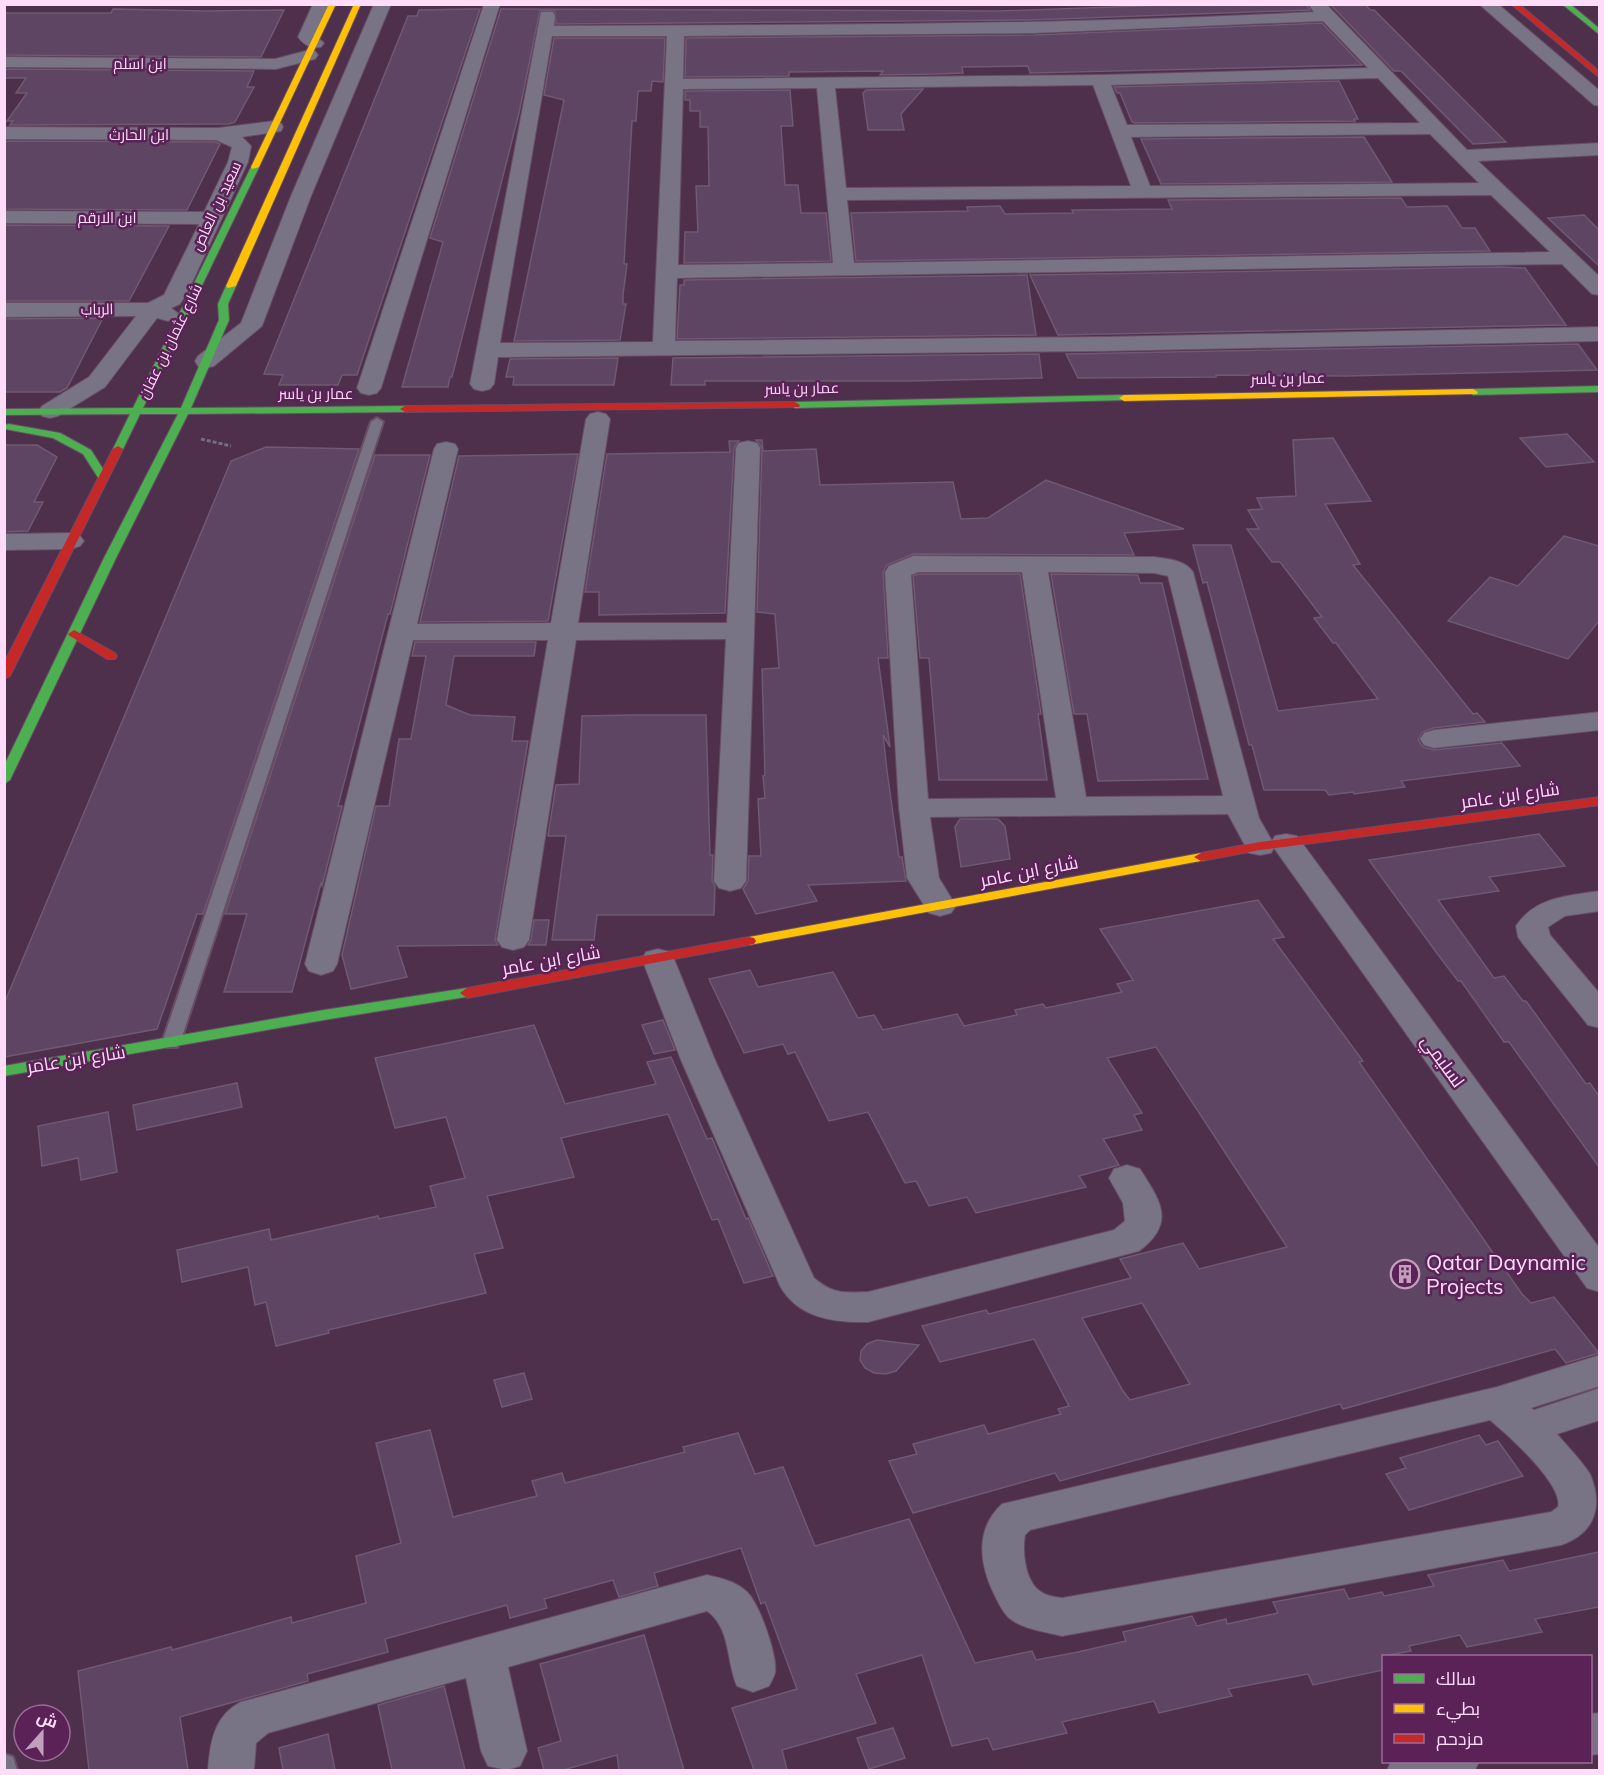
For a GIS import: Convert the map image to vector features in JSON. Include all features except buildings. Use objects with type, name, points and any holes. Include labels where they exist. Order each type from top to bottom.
[{"type":"street","points":[[312,49],[307,37],[322,4]]},
{"type":"street","name":"شارع عثمان بن عفان","points":[[4,676],[128,424],[177,332],[200,279],[333,4]]},
{"type":"street","name":"شارع عثمان بن عفان","points":[[4,780],[185,410],[224,320],[223,304],[358,4]]},
{"type":"street","points":[[369,388],[492,4]]},
{"type":"street","points":[[1487,4],[1599,101]]},
{"type":"street","points":[[346,31],[384,5]]},
{"type":"street","name":"شارع عثمان بن عفان","points":[[205,364],[251,326],[301,196],[384,5]]},
{"type":"street","points":[[1514,5],[1599,76]]},
{"type":"street","points":[[1572,7],[1599,33]]},
{"type":"street","points":[[482,384],[547,23],[676,30],[1065,28],[1184,25],[1322,10],[1434,128],[1599,289]]},
{"type":"street","points":[[663,350],[676,30]]},
{"type":"street","name":"ابن اسلم","points":[[276,64],[312,49]]},
{"type":"street","name":"ابن اسلم","points":[[4,62],[276,64],[300,72]]},
{"type":"street","points":[[675,84],[1100,80],[1381,73]]},
{"type":"street","points":[[1100,80],[1143,192]]},
{"type":"street","points":[[825,81],[844,270]]},
{"type":"street","name":"ابن الحارث","points":[[4,133],[218,135],[252,132],[274,127]]},
{"type":"street","points":[[1120,131],[1434,128]]},
{"type":"street","name":"سعيد بن العاص","points":[[51,411],[97,382],[152,309],[168,302],[178,289],[238,162],[242,146],[235,140],[218,135]]},
{"type":"street","points":[[1468,162],[1599,149]]},
{"type":"street","points":[[238,162],[262,153]]},
{"type":"street","points":[[1468,162],[1599,161]]},
{"type":"street","points":[[838,195],[1496,189]]},
{"type":"street","name":"ابن الارقم","points":[[4,217],[210,218]]},
{"type":"street","points":[[666,273],[1568,258]]},
{"type":"street","points":[[178,289],[200,279]]},
{"type":"street","points":[[152,309],[172,317],[177,332]]},
{"type":"street","name":"الرباب","points":[[4,310],[152,309]]},
{"type":"street","points":[[488,350],[1103,344],[1599,334]]},
{"type":"street","points":[[205,364],[214,381]]},
{"type":"street","name":"عمار بن ياسر","points":[[4,412],[688,407],[1599,389]]},
{"type":"street","points":[[237,396],[255,400],[604,400],[688,407]]},
{"type":"street","name":"عمار بن ياسر","points":[[4,426],[857,418]]},
{"type":"street","points":[[513,940],[598,419]]},
{"type":"street","points":[[4,426],[56,435],[87,452],[103,477]]},
{"type":"street","points":[[730,880],[748,448]]},
{"type":"street","points":[[321,964],[446,449]]},
{"type":"street","points":[[4,542],[70,542]]},
{"type":"street","points":[[940,906],[923,878],[914,808],[898,572],[913,564],[1034,564],[1072,806]]},
{"type":"street","name":"لسليمي","points":[[1034,564],[1162,565],[1180,573],[1244,818],[1273,845],[1599,1278]]},
{"type":"street","points":[[403,632],[740,631]]},
{"type":"street","points":[[74,634],[111,656]]},
{"type":"street","points":[[1434,739],[1599,721]]},
{"type":"street","name":"شارع ابن عامر","points":[[4,1071],[171,1048],[324,1015],[468,993],[1273,845],[1599,801]]},
{"type":"street","points":[[914,808],[1241,805]]},
{"type":"street","points":[[1599,902],[1551,908],[1538,915],[1532,926],[1534,938],[1599,1017]]},
{"type":"street","points":[[658,958],[698,1060],[799,1286],[811,1299],[826,1306],[868,1307],[1126,1241],[1136,1235],[1146,1217],[1145,1208],[1127,1178]]},
{"type":"street","name":"شارع ابن عامر","points":[[334,1028],[468,993]]},
{"type":"street","points":[[1513,1416],[1599,1370]]},
{"type":"street","points":[[1513,1416],[1576,1486],[1580,1502],[1576,1517],[1561,1528],[1062,1617],[1037,1611],[1023,1604],[1013,1586],[1005,1561],[1003,1543],[1005,1527],[1017,1516],[1513,1416],[1599,1404]]},
{"type":"street","points":[[231,1770],[233,1741],[242,1724],[257,1716],[707,1593],[722,1595],[740,1613],[753,1672]]},
{"type":"street","points":[[483,1654],[504,1751]]},
{"type":"street","points":[[1410,1770],[1446,1763]]},
{"type":"lane","points":[[171,1048],[377,422]]},
{"type":"lane","points":[[4,1765],[5,1770]]},
{"type":"path","points":[[201,439],[231,446]]},
{"type":"traffic: fast","points":[[1565,4],[1600,33]]},
{"type":"traffic: fast","points":[[118,449],[255,167]]},
{"type":"traffic: fast","points":[[4,780],[110,558],[185,410],[224,320],[223,304],[231,286]]},
{"type":"traffic: fast","points":[[1473,392],[1600,389]]},
{"type":"traffic: fast","points":[[795,405],[1124,398]]},
{"type":"traffic: fast","points":[[4,412],[405,409]]},
{"type":"traffic: fast","points":[[9,427],[56,435],[87,452],[103,477]]},
{"type":"traffic: fast","points":[[4,1071],[324,1015],[467,993]]},
{"type":"traffic: slow","points":[[255,167],[333,4]]},
{"type":"traffic: slow","points":[[231,286],[358,4]]},
{"type":"traffic: slow","points":[[1124,398],[1473,392]]},
{"type":"traffic: slow","points":[[749,941],[1201,857]]},
{"type":"traffic: jam","points":[[1514,4],[1600,76]]},
{"type":"traffic: jam","points":[[405,409],[795,405]]},
{"type":"traffic: jam","points":[[4,676],[118,449]]},
{"type":"traffic: jam","points":[[74,634],[111,656]]},
{"type":"traffic: jam","points":[[1201,857],[1260,846],[1600,801]]},
{"type":"traffic: jam","points":[[467,993],[749,941]]},
{"type":"place","name":"Qatar Daynamic Projects","points":[[1405,1274]]}]
